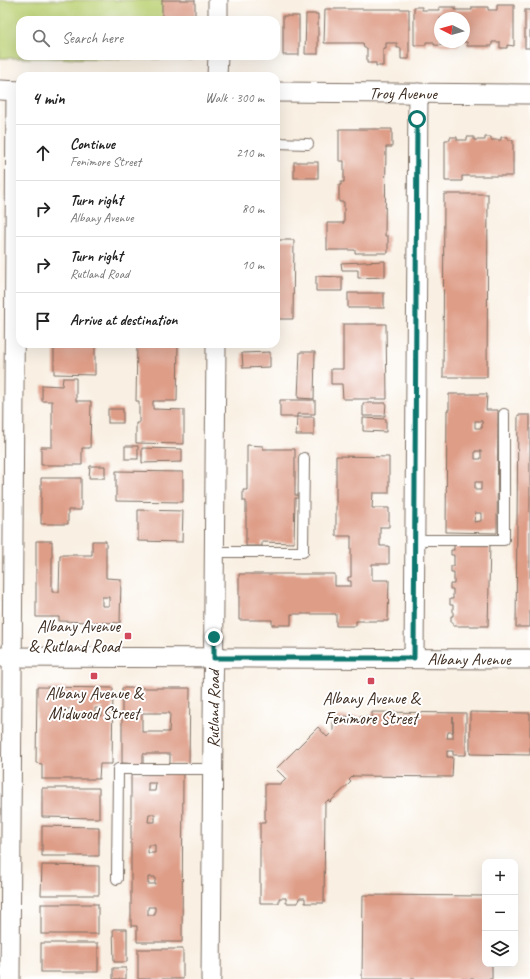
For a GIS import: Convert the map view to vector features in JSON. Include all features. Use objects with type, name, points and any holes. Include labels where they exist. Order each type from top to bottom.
[{"type":"street","points":[[218,0],[218,16]]},
{"type":"street","points":[[217,72],[218,60]]},
{"type":"street","points":[[10,979],[6,657],[12,91]]},
{"type":"street","name":"Troy Avenue","points":[[280,92],[530,94]]},
{"type":"street","points":[[414,658],[418,93]]},
{"type":"street","name":"Rutland Road","points":[[211,979],[216,348]]},
{"type":"street","name":"Albany Avenue","points":[[6,657],[530,659]]},
{"type":"lane","points":[[280,143],[308,144]]},
{"type":"lane","points":[[415,540],[504,540],[504,414]]},
{"type":"lane","points":[[214,552],[303,552],[304,458]]},
{"type":"lane","points":[[118,879],[118,769],[213,769]]},
{"type":"green space","points":[[0,0],[193,0],[193,16],[16,16],[16,58],[0,58]]},
{"type":"building","points":[[162,0],[195,0],[195,16],[162,16]]},
{"type":"building","points":[[497,5],[514,5],[514,46],[507,45],[507,48],[500,48],[500,42],[492,42],[492,46],[470,46],[470,12],[434,12],[434,42],[426,42],[426,45],[414,45],[414,7],[422,7],[422,10],[439,10],[439,7],[455,7],[455,10],[472,10],[472,7],[488,7],[488,10],[497,10]]},
{"type":"building","points":[[325,9],[409,9],[409,59],[401,59],[401,48],[397,48],[397,43],[386,43],[386,48],[383,48],[383,66],[376,66],[376,63],[367,63],[367,48],[364,48],[363,43],[324,43]]},
{"type":"building","points":[[525,10],[530,10],[530,48],[525,48]]},
{"type":"building","points":[[306,14],[318,14],[318,54],[305,54]]},
{"type":"building","points":[[283,16],[299,16],[299,55],[283,55]]},
{"type":"building","points":[[339,129],[392,129],[392,147],[386,147],[385,236],[388,236],[388,253],[355,253],[355,250],[327,250],[327,223],[344,223],[344,202],[339,202],[339,185],[341,185],[341,182],[344,182],[344,161],[339,161]]},
{"type":"building","points":[[450,137],[457,137],[457,140],[467,140],[467,137],[474,137],[474,140],[485,140],[485,137],[491,137],[491,140],[501,140],[501,137],[508,137],[508,140],[513,140],[513,176],[462,176],[462,181],[445,181],[445,140],[450,140]]},
{"type":"building","points":[[294,162],[318,162],[318,178],[294,178]]},
{"type":"building","points":[[444,194],[488,194],[487,377],[443,377]]},
{"type":"building","points":[[280,240],[294,240],[293,319],[280,319]]},
{"type":"building","points":[[385,261],[385,277],[358,278],[358,270],[342,270],[341,263]]},
{"type":"building","points":[[316,276],[342,277],[342,291],[316,291]]},
{"type":"building","points":[[348,293],[384,293],[384,308],[348,308]]},
{"type":"building","points":[[343,324],[386,324],[387,399],[343,399],[342,384],[331,384],[331,369],[343,369]]},
{"type":"building","points":[[54,348],[95,348],[95,375],[54,374]]},
{"type":"building","points":[[137,348],[178,348],[177,401],[153,401],[153,409],[184,410],[184,444],[136,443],[136,423],[139,423],[139,401],[136,401]]},
{"type":"building","points":[[270,352],[270,367],[243,368],[242,353]]},
{"type":"building","points":[[300,352],[315,352],[314,399],[298,398]]},
{"type":"building","points":[[63,378],[76,378],[76,401],[91,401],[90,448],[82,448],[82,465],[41,465],[41,447],[52,447],[52,401],[42,401],[42,385],[62,386]]},
{"type":"building","points":[[449,394],[487,394],[486,410],[498,410],[497,533],[446,532],[447,410],[449,410]],"holes":[[[475,421],[482,421],[482,428],[475,428]],[[475,451],[481,451],[481,459],[475,459]],[[475,482],[481,482],[481,490],[475,490]],[[475,513],[481,513],[481,521],[474,522]]]},
{"type":"building","points":[[280,400],[315,400],[315,414],[297,414],[297,417],[280,417]]},
{"type":"building","points":[[363,403],[386,403],[385,416],[363,416]]},
{"type":"building","points":[[108,409],[123,409],[123,423],[108,423]]},
{"type":"building","points":[[518,415],[530,415],[530,627],[516,627]]},
{"type":"building","points":[[297,417],[314,417],[314,435],[296,435]]},
{"type":"building","points":[[363,418],[386,419],[386,432],[363,431]]},
{"type":"building","points":[[247,445],[263,446],[263,449],[295,449],[295,495],[298,495],[298,498],[295,498],[294,543],[262,542],[262,546],[246,546],[246,501],[243,501],[243,490],[247,490]]},
{"type":"building","points":[[125,446],[138,446],[138,459],[125,459]]},
{"type":"building","points":[[142,448],[182,449],[182,462],[142,463]]},
{"type":"building","points":[[336,456],[389,457],[389,493],[373,493],[372,508],[389,508],[389,527],[380,527],[380,546],[389,546],[389,564],[372,564],[372,580],[389,580],[388,621],[356,621],[356,626],[336,626],[336,614],[291,614],[291,625],[272,625],[272,620],[239,620],[239,574],[335,574],[335,586],[351,586],[351,581],[348,581],[348,577],[351,577],[351,536],[336,536]]},
{"type":"building","points":[[90,466],[105,466],[105,478],[89,478]]},
{"type":"building","points":[[116,471],[183,472],[183,502],[116,501]]},
{"type":"building","points":[[41,478],[81,478],[81,510],[68,510],[68,524],[41,524]]},
{"type":"building","points":[[138,510],[183,511],[182,542],[138,541]]},
{"type":"building","points":[[36,541],[52,541],[52,592],[59,592],[60,555],[92,555],[92,541],[106,541],[106,578],[121,579],[120,623],[59,621],[59,617],[36,617]],"holes":[[[102,597],[109,597],[109,606],[102,606]]]},
{"type":"building","points":[[454,545],[490,545],[488,626],[453,626],[453,622],[451,622],[451,616],[453,616],[453,605],[450,605],[450,599],[453,599],[453,589],[450,589],[450,584],[454,584],[454,572],[451,572],[451,566],[454,566],[454,555],[451,555],[451,550],[454,550]]},
{"type":"building","points":[[37,687],[113,688],[112,764],[100,764],[99,779],[42,779],[42,764],[36,763]],"holes":[[[95,708],[102,708],[102,716],[95,716]],[[65,709],[73,709],[73,716],[65,716]]]},
{"type":"building","points":[[122,688],[190,688],[189,764],[170,764],[170,754],[143,754],[143,764],[122,763]],"holes":[[[142,713],[170,713],[169,732],[142,732]]]},
{"type":"building","points":[[372,712],[466,713],[466,755],[453,755],[453,751],[447,751],[447,757],[453,757],[452,777],[353,776],[349,780],[351,782],[330,802],[328,800],[325,803],[324,903],[305,903],[305,898],[299,898],[298,903],[286,903],[286,898],[279,898],[279,903],[260,903],[260,823],[265,823],[265,784],[281,784],[286,779],[276,769],[318,727],[327,737],[333,731],[333,716],[372,717]],"holes":[[[448,732],[453,732],[453,738],[447,738]]]},
{"type":"building","points":[[470,712],[530,713],[530,755],[470,754]]},
{"type":"building","points":[[131,772],[183,772],[182,942],[137,942],[137,926],[131,926]],"holes":[[[148,783],[156,783],[155,791],[148,791]],[[149,814],[155,814],[155,822],[148,822]],[[148,845],[155,845],[155,853],[148,853]],[[148,877],[155,877],[155,884],[148,884]],[[148,907],[155,907],[155,915],[148,915]]]},
{"type":"building","points":[[42,788],[99,788],[99,818],[42,817]]},
{"type":"building","points":[[42,826],[99,827],[99,856],[42,856]]},
{"type":"building","points":[[42,865],[99,866],[99,895],[41,895]]},
{"type":"building","points":[[363,895],[482,896],[482,967],[492,967],[492,979],[362,979]]},
{"type":"building","points":[[41,904],[98,904],[98,934],[41,934]]},
{"type":"building","points":[[113,929],[127,929],[127,962],[114,962]]},
{"type":"building","points":[[41,943],[98,943],[98,972],[41,972]]},
{"type":"building","points":[[138,949],[183,949],[183,979],[138,979]]},
{"type":"building","points":[[113,968],[126,968],[126,979],[113,979]]},
{"type":"place","name":"Albany Avenue & Rutland Road","points":[[128,636]]},
{"type":"place","name":"Albany Avenue & Midwood Street","points":[[94,676]]},
{"type":"place","name":"Albany Avenue & Fenimore Street","points":[[371,681]]},
{"type":"route","points":[[214,637],[214,658],[414,658],[417,119]]}]
